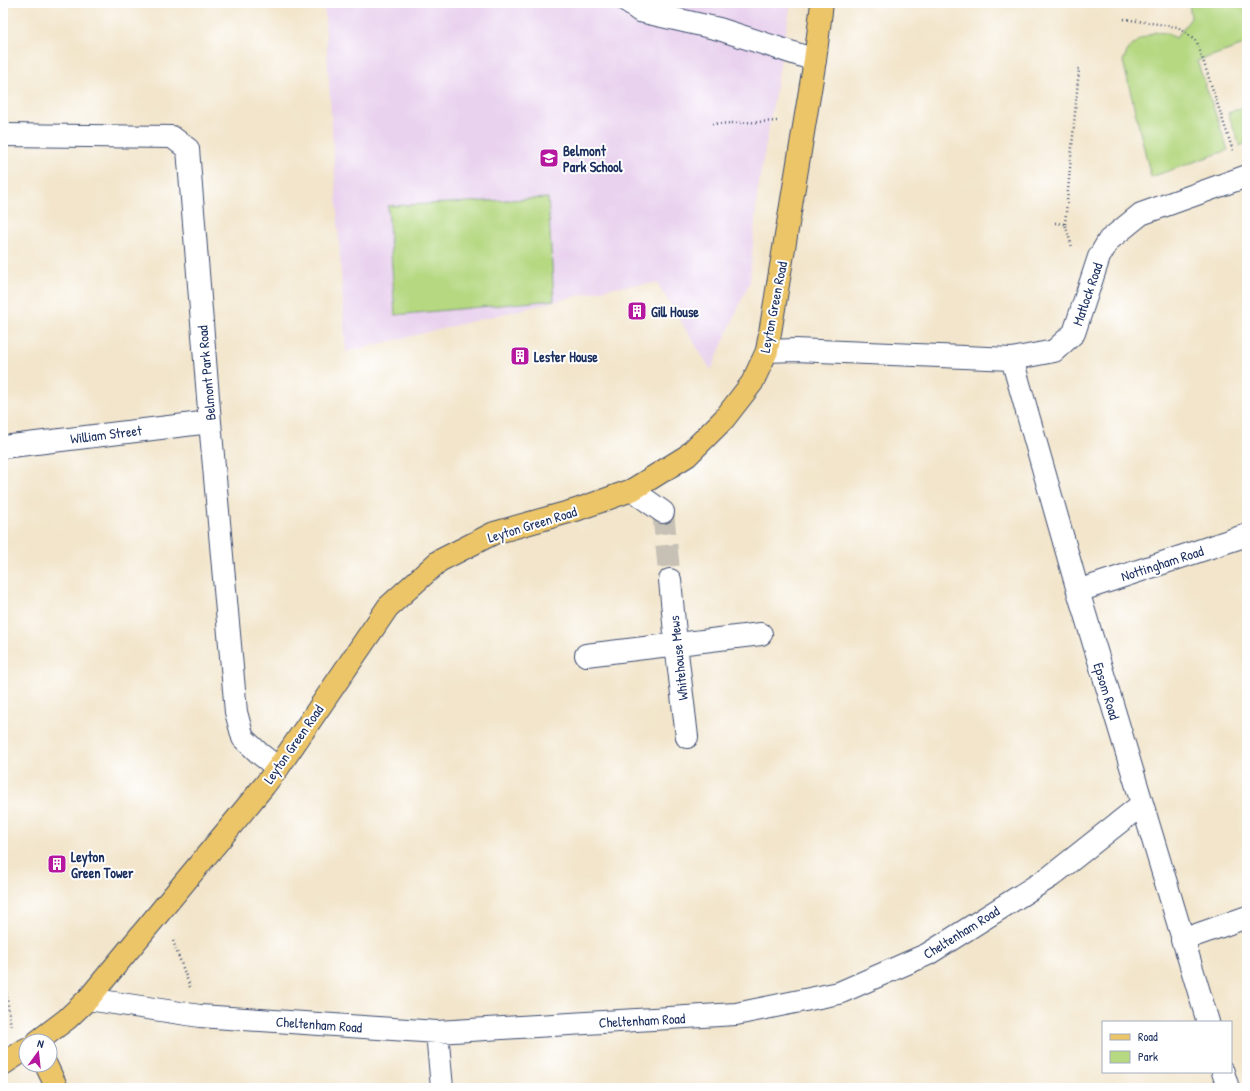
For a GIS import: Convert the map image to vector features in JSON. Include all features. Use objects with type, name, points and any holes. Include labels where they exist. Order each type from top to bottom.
[{"type":"main road","name":"Leyton Green Road","points":[[49,1033],[67,1019],[88,999],[278,768],[388,607],[440,562],[494,533],[576,510],[632,490],[687,456],[724,419],[752,383],[767,351],[815,60],[822,3]]},
{"type":"main road","points":[[49,1073],[56,1088]]},
{"type":"street","points":[[629,3],[640,11],[719,29],[815,60]]},
{"type":"street","name":"Belmont Park Road","points":[[3,135],[172,137],[188,149],[210,422],[236,712],[243,738],[278,768]]},
{"type":"street","name":"Matlock Road","points":[[767,351],[795,350],[1012,359],[1054,351],[1074,333],[1099,257],[1109,240],[1141,214],[1244,177]]},
{"type":"street","name":"Epsom Road","points":[[1012,359],[1141,805],[1208,1021]]},
{"type":"street","name":"William Street","points":[[3,447],[210,422]]},
{"type":"street","points":[[632,490],[663,512]]},
{"type":"street","name":"Nottingham Road","points":[[1078,591],[1247,535]]},
{"type":"street","name":"Whitehouse Mews","points":[[670,580],[687,737]]},
{"type":"street","points":[[586,655],[762,634]]},
{"type":"street","name":"Cheltenham Road","points":[[88,999],[200,1016],[437,1032],[736,1014],[838,993],[928,954],[1050,877],[1141,805]]},
{"type":"street","points":[[1182,940],[1247,917]]},
{"type":"street","points":[[437,1032],[442,1088]]},
{"type":"street","points":[[1223,1073],[1228,1088]]},
{"type":"path","points":[[1124,19],[1178,28],[1197,42],[1244,177]]},
{"type":"path","points":[[1065,224],[1079,69],[1075,69]]},
{"type":"path","points":[[712,124],[805,120]]},
{"type":"path","points":[[162,910],[200,1016]]},
{"type":"path","points":[[3,968],[15,1057]]},
{"type":"shaded area","name":"Belmont Park School","points":[[324,3],[791,3],[757,194],[750,281],[711,370],[657,283],[614,287],[346,352]]},
{"type":"green space","points":[[1189,3],[1247,3],[1247,44],[1197,61],[1228,150],[1151,177],[1123,61],[1128,50],[1138,40],[1155,32],[1166,33],[1176,38],[1191,18]]},
{"type":"green space","points":[[1247,106],[1247,143],[1240,146],[1228,113]]},
{"type":"green space","points":[[548,198],[554,300],[395,315],[388,206]]},
{"type":"tunnel","points":[[663,512],[670,580]]},
{"type":"place","name":"Belmont Park School","points":[[549,158]]},
{"type":"place","name":"Gill House","points":[[637,311]]},
{"type":"place","name":"Lester House","points":[[520,356]]},
{"type":"place","name":"Leyton Green Tower","points":[[57,864]]}]
